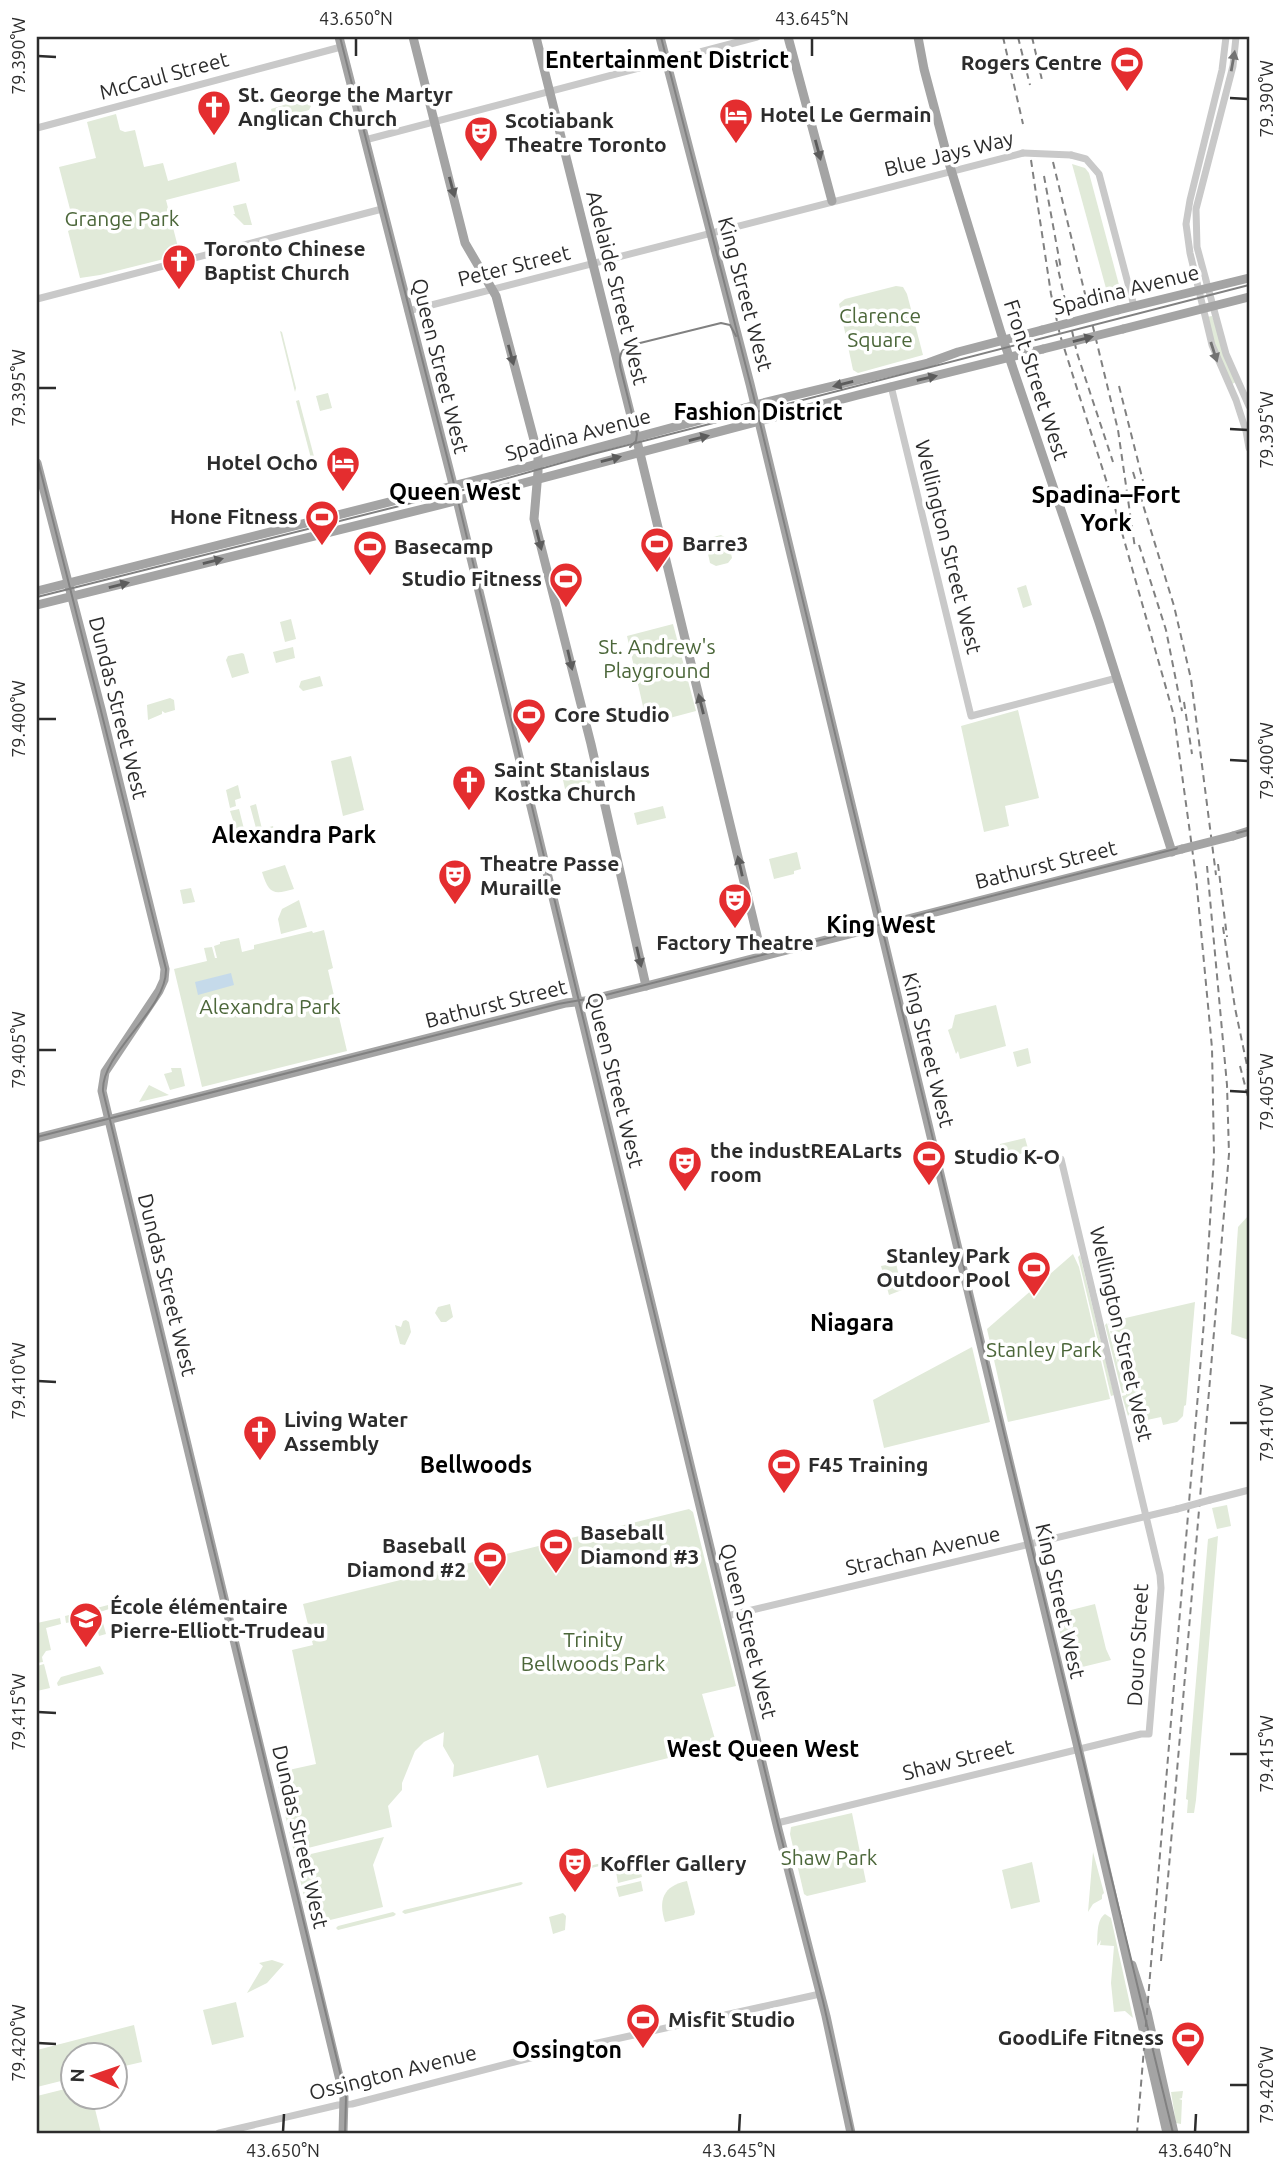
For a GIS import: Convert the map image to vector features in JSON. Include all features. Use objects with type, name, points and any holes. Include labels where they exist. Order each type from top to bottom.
[{"type":"main road","points":[[413,37],[466,243],[492,290],[539,463],[534,519],[591,744],[646,986]]},
{"type":"main road","name":"Adelaide Street West","points":[[536,37],[637,438],[762,956]]},
{"type":"main road","name":"King Street West","points":[[660,37],[755,405],[1126,1950],[1131,1986],[1167,2133]]},
{"type":"main road","points":[[788,37],[832,201]]},
{"type":"main road","name":"Front Street West","points":[[918,37],[951,170],[1004,340],[1177,850]]},
{"type":"main road","name":"Queen Street West","points":[[340,42],[457,500],[820,1994],[851,2133]]},
{"type":"main road","name":"Spadina Avenue","points":[[37,591],[1249,278]]},
{"type":"main road","name":"Spadina Avenue","points":[[37,605],[1249,297]]},
{"type":"main road","name":"Dundas Street West","points":[[37,463],[165,969],[159,991],[103,1076],[101,1088],[345,2104],[343,2133]]},
{"type":"main road","name":"Bathurst Street","points":[[37,1138],[646,986],[1249,831]]},
{"type":"main road","name":"King Street West","points":[[1126,1950],[1139,1982],[1174,2133]]},
{"type":"street","points":[[365,140],[757,37]]},
{"type":"street","points":[[1226,37],[1222,70],[1186,216],[1187,236],[1204,288],[1213,306],[1226,354],[1249,406]]},
{"type":"street","points":[[1236,37],[1233,66],[1196,209],[1197,247],[1204,288],[1203,309],[1214,354],[1236,400],[1247,431],[1249,448]]},
{"type":"street","name":"McCaul Street","points":[[37,128],[340,42]]},
{"type":"street","name":"Blue Jays Way","points":[[710,233],[1023,153],[1071,155],[1086,159],[1097,171],[1134,306]]},
{"type":"street","points":[[37,299],[382,209]]},
{"type":"street","name":"Peter Street","points":[[408,311],[710,233]]},
{"type":"street","name":"Wellington Street West","points":[[891,386],[971,716],[1117,678]]},
{"type":"street","name":"Wellington Street West","points":[[1061,1159],[1146,1517]]},
{"type":"street","name":"Strachan Avenue","points":[[727,1616],[1249,1490]]},
{"type":"street","name":"Douro Street","points":[[1146,1517],[1161,1588],[1149,1734]]},
{"type":"street","name":"Shaw Street","points":[[777,1823],[1149,1734]]},
{"type":"street","name":"Ossington Avenue","points":[[219,2133],[534,2057],[820,1994]]},
{"type":"green space","points":[[306,98],[311,106],[309,110],[274,121],[271,109]]},
{"type":"green space","name":"Grange Park","points":[[116,114],[120,130],[135,130],[144,167],[163,163],[168,181],[236,162],[240,181],[166,200],[180,255],[80,278],[68,231],[72,229],[74,216],[59,167],[96,158],[87,122]]},
{"type":"green space","points":[[1072,164],[1085,168],[1089,173],[1121,300],[1110,303]]},
{"type":"green space","points":[[246,203],[252,225],[244,225],[233,214],[233,206]]},
{"type":"green space","name":"Clarence Square","points":[[896,286],[903,287],[907,294],[923,355],[858,373],[853,370],[839,304],[845,299]]},
{"type":"green space","points":[[1212,316],[1236,382],[1232,384],[1222,369],[1206,317]]},
{"type":"green space","points":[[280,331],[296,388],[295,392]]},
{"type":"green space","points":[[328,393],[332,408],[320,411],[316,396]]},
{"type":"green space","points":[[299,400],[316,464],[313,466],[296,401]]},
{"type":"green space","points":[[721,535],[728,539],[732,558],[728,563],[716,566],[710,563],[706,544],[709,538]]},
{"type":"green space","points":[[1026,585],[1032,605],[1023,608],[1017,588]]},
{"type":"green space","points":[[291,619],[296,639],[285,642],[280,622]]},
{"type":"green space","name":"St. Andrew's Playground","points":[[673,624],[696,711],[647,724],[627,636]]},
{"type":"green space","points":[[293,647],[295,658],[276,663],[273,652]]},
{"type":"green space","points":[[242,653],[249,673],[232,678],[226,660],[228,656]]},
{"type":"green space","points":[[320,676],[323,686],[303,691],[299,687],[301,681]]},
{"type":"green space","points":[[170,698],[174,700],[175,710],[165,713],[162,711],[162,714],[148,720],[147,705]]},
{"type":"green space","points":[[1018,710],[1039,798],[1005,806],[1009,826],[984,832],[961,726]]},
{"type":"green space","points":[[351,756],[364,810],[343,816],[331,761]]},
{"type":"green space","points":[[589,774],[591,783],[565,789],[563,780]]},
{"type":"green space","points":[[238,785],[241,798],[235,800],[236,806],[230,808],[226,790]]},
{"type":"green space","points":[[256,804],[262,829],[273,826],[275,833],[240,841],[230,811],[239,809],[244,829],[250,831],[256,828],[250,806]]},
{"type":"green space","points":[[663,806],[666,818],[637,825],[634,813]]},
{"type":"green space","points":[[797,852],[801,869],[794,871],[794,874],[774,879],[769,859]]},
{"type":"green space","points":[[285,865],[294,889],[273,891],[267,885],[262,872]]},
{"type":"green space","points":[[191,888],[195,902],[183,904],[180,890]]},
{"type":"green space","points":[[299,900],[307,927],[281,934],[278,919],[282,909]]},
{"type":"green space","name":"Alexandra Park","points":[[324,930],[333,968],[328,970],[347,1051],[202,1087],[174,969],[207,961],[204,948],[212,947],[217,958],[214,946],[220,942],[239,938],[242,952],[254,949],[254,945]]},
{"type":"green space","points":[[996,1005],[1006,1046],[960,1059],[948,1030],[952,1028],[955,1015]]},
{"type":"green space","points":[[1028,1048],[1031,1063],[1017,1067],[1013,1052]]},
{"type":"green space","points":[[171,1068],[181,1068],[185,1086],[170,1090],[164,1074],[172,1072]]},
{"type":"green space","points":[[149,1085],[169,1095],[139,1102]]},
{"type":"green space","points":[[1025,1138],[1029,1152],[1001,1158],[1000,1144]]},
{"type":"green space","points":[[1249,1215],[1249,1340],[1231,1334],[1238,1227]]},
{"type":"green space","name":"Stanley Park","points":[[1073,1254],[1079,1267],[1110,1399],[1008,1422],[987,1329]]},
{"type":"green space","points":[[1080,1255],[1114,1395],[1111,1396],[1078,1257]]},
{"type":"green space","points":[[896,1263],[902,1290],[889,1295],[881,1266]]},
{"type":"green space","points":[[1195,1302],[1183,1416],[1177,1422],[1163,1425],[1161,1417],[1133,1423],[1122,1396],[1126,1395],[1126,1392],[1122,1393],[1105,1325],[1107,1323],[1124,1390],[1108,1322]]},
{"type":"green space","points":[[450,1304],[453,1317],[441,1322],[435,1313],[438,1307]]},
{"type":"green space","points":[[406,1320],[411,1332],[405,1345],[400,1344],[395,1325],[401,1327]]},
{"type":"green space","name":"Stanley Park","points":[[972,1347],[990,1422],[884,1448],[873,1400]]},
{"type":"green space","points":[[1227,1505],[1231,1526],[1217,1529],[1212,1508]]},
{"type":"green space","name":"Trinity Bellwoods Park","points":[[689,1509],[693,1512],[736,1686],[702,1694],[717,1746],[547,1788],[538,1755],[453,1777],[454,1765],[443,1746],[444,1732],[424,1742],[415,1751],[402,1783],[402,1790],[388,1806],[392,1827],[296,1851],[293,1848],[275,1773],[316,1764],[292,1650],[313,1645],[303,1604]]},
{"type":"green space","points":[[1218,1536],[1196,1800],[1194,1813],[1187,1813],[1208,1539]]},
{"type":"green space","points":[[1095,1604],[1111,1660],[1070,1670],[1055,1614]]},
{"type":"green space","points":[[108,1605],[109,1609],[100,1612],[106,1634],[99,1636],[93,1609]]},
{"type":"green space","points":[[90,1610],[92,1617],[66,1623],[65,1616]]},
{"type":"green space","points":[[60,1618],[61,1624],[46,1628],[51,1650],[46,1651],[42,1657],[43,1662],[37,1663],[37,1623]]},
{"type":"green space","points":[[44,1664],[50,1688],[37,1691],[37,1666]]},
{"type":"green space","points":[[100,1666],[104,1674],[58,1686],[61,1677]]},
{"type":"green space","name":"Shaw Park","points":[[852,1813],[866,1882],[807,1896],[804,1894],[790,1834],[791,1827]]},
{"type":"green space","points":[[384,1837],[373,1865],[383,1907],[314,1924],[310,1921],[296,1863],[298,1857]]},
{"type":"green space","points":[[1093,1852],[1104,1893],[1102,1899],[1093,1904],[1088,1912]]},
{"type":"green space","points":[[642,1853],[642,1856],[577,1869]]},
{"type":"green space","points":[[1032,1862],[1040,1902],[1011,1909],[1002,1870]]},
{"type":"green space","points":[[639,1866],[642,1877],[618,1883],[616,1872]]},
{"type":"green space","points":[[641,1881],[643,1891],[619,1897],[616,1887]]},
{"type":"green space","points":[[687,1881],[694,1915],[665,1922],[662,1907],[664,1895],[672,1886]]},
{"type":"green space","points":[[521,1882],[521,1885],[405,1914],[402,1912],[404,1910]]},
{"type":"green space","points":[[393,1912],[396,1914],[394,1916],[338,1930],[336,1928],[338,1926]]},
{"type":"green space","points":[[563,1913],[566,1916],[565,1930],[553,1934],[549,1917]]},
{"type":"green space","points":[[1105,1914],[1111,1918],[1133,2018],[1125,2011],[1114,2012],[1111,1983],[1114,1946],[1100,1945],[1101,1940],[1097,1946],[1099,1924]]},
{"type":"green space","points":[[272,1960],[284,1964],[267,1983],[247,1993],[263,1966],[259,1963]]},
{"type":"green space","points":[[236,2002],[244,2037],[212,2045],[203,2010]]},
{"type":"green space","points":[[134,2025],[142,2062],[130,2065],[130,2040],[76,2040]]},
{"type":"green space","points":[[60,2044],[60,2081],[37,2087],[37,2050]]},
{"type":"green space","points":[[60,2090],[60,2110],[95,2110],[101,2133],[37,2133],[37,2096]]},
{"type":"green space","points":[[1183,2091],[1182,2098],[1179,2099],[1182,2100],[1181,2124],[1176,2123],[1171,2092]]},
{"type":"water","points":[[231,973],[234,985],[198,995],[195,982]]},
{"type":"tram line","points":[[340,37],[455,488],[853,2133]]},
{"type":"tram line","points":[[661,37],[753,394],[1173,2133]]},
{"type":"tram line","points":[[37,597],[483,485],[593,454],[1249,285]]},
{"type":"tram line","points":[[630,447],[636,441],[637,434],[620,366],[623,350],[632,345],[721,323],[730,325],[736,336]]},
{"type":"tram line","points":[[37,457],[166,969],[156,1000],[112,1061],[105,1076],[103,1091],[346,2097],[345,2133]]},
{"type":"tram line","points":[[37,1137],[1249,830]]},
{"type":"railway","points":[[1003,37],[1023,124]]},
{"type":"railway","points":[[1018,37],[1030,85]]},
{"type":"railway","points":[[1032,37],[1042,80]]},
{"type":"railway","points":[[1031,160],[1051,294],[1060,335],[1115,508],[1174,716],[1196,877],[1212,1048],[1214,1155],[1204,1321],[1137,2133]]},
{"type":"railway","points":[[1053,162],[1118,430],[1135,548]]},
{"type":"railway","points":[[1044,176],[1061,269]]},
{"type":"railway","points":[[1056,260],[1077,353],[1113,462]]},
{"type":"railway","points":[[1119,386],[1143,481]]},
{"type":"railway","points":[[1133,472],[1174,606],[1191,679],[1216,875]]},
{"type":"railway","points":[[1139,545],[1166,630],[1182,711]]},
{"type":"railway","points":[[1184,702],[1192,754]]},
{"type":"railway","points":[[1218,864],[1227,937]]},
{"type":"railway","points":[[1161,1961],[1229,1154],[1227,1085],[1207,866]]},
{"type":"railway","points":[[1223,927],[1235,1008],[1249,1075]]},
{"type":"railway","points":[[1240,1066],[1249,1101]]},
{"type":"place","name":"Rogers Centre","points":[[1127,93]]},
{"type":"place","name":"St. George the Martyr Anglican Church","points":[[214,137]]},
{"type":"place","name":"Hotel Le Germain","points":[[736,145]]},
{"type":"place","name":"Scotiabank Theatre Toronto","points":[[481,163]]},
{"type":"place","name":"Toronto Chinese Baptist Church","points":[[179,291]]},
{"type":"place","name":"Hotel Ocho","points":[[343,493]]},
{"type":"place","name":"Hone Fitness","points":[[322,547]]},
{"type":"place","name":"Barre3","points":[[657,574]]},
{"type":"place","name":"Basecamp","points":[[370,577]]},
{"type":"place","name":"Studio Fitness","points":[[566,609]]},
{"type":"place","name":"Core Studio","points":[[529,745]]},
{"type":"place","name":"Saint Stanislaus Kostka Church","points":[[469,812]]},
{"type":"place","name":"Theatre Passe Muraille","points":[[455,906]]},
{"type":"place","name":"Factory Theatre","points":[[735,930]]},
{"type":"place","name":"Studio K-O","points":[[929,1187]]},
{"type":"place","name":"the industREALarts room","points":[[685,1193]]},
{"type":"place","name":"Stanley Park Outdoor Pool","points":[[1034,1298]]},
{"type":"place","name":"Living Water Assembly","points":[[260,1462]]},
{"type":"place","name":"F45 Training","points":[[784,1495]]},
{"type":"place","name":"Baseball Diamond #3","points":[[556,1575]]},
{"type":"place","name":"Baseball Diamond #2","points":[[490,1588]]},
{"type":"place","name":"École élémentaire Pierre-Elliott-Trudeau","points":[[86,1649]]},
{"type":"place","name":"Koffler Gallery","points":[[575,1894]]},
{"type":"place","name":"Misfit Studio","points":[[643,2050]]},
{"type":"place","name":"GoodLife Fitness","points":[[1188,2068]]},
{"type":"district","name":"Entertainment District","points":[[667,60]]},
{"type":"district","name":"Fashion District","points":[[758,412]]},
{"type":"district","name":"Queen West","points":[[455,492]]},
{"type":"district","name":"Spadina–Fort York","points":[[1106,509]]},
{"type":"district","name":"Alexandra Park","points":[[294,835]]},
{"type":"district","name":"King West","points":[[881,925]]},
{"type":"district","name":"Niagara","points":[[852,1323]]},
{"type":"district","name":"Bellwoods","points":[[476,1465]]},
{"type":"district","name":"West Queen West","points":[[763,1749]]},
{"type":"district","name":"Ossington","points":[[567,2050]]}]
